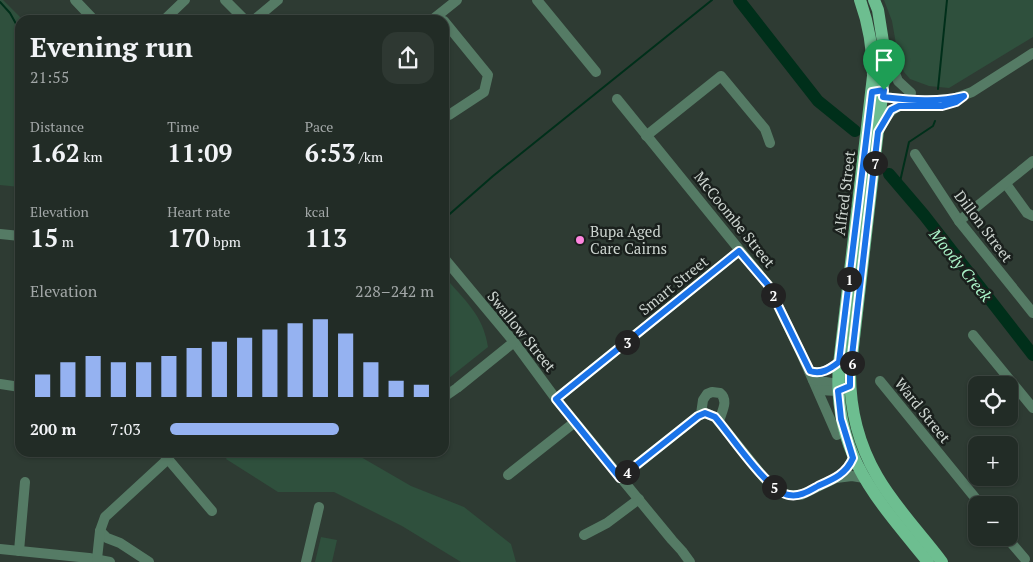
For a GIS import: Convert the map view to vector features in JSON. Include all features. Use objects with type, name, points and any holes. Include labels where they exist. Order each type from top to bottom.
[{"type":"main road","name":"Alfred Street","points":[[842,387],[850,373],[878,132],[880,93],[869,29],[860,0]]},
{"type":"main road","name":"Alfred Street","points":[[842,387],[839,362],[886,50],[878,10],[874,0]]},
{"type":"main road","points":[[842,387],[841,419],[853,458],[887,512],[928,562]]},
{"type":"main road","points":[[842,387],[877,476],[942,562]]},
{"type":"street","points":[[75,0],[89,15]]},
{"type":"street","points":[[169,15],[185,0]]},
{"type":"street","points":[[225,0],[240,15]]},
{"type":"street","points":[[260,15],[278,0]]},
{"type":"street","points":[[443,15],[457,0]]},
{"type":"street","points":[[537,0],[596,72]]},
{"type":"street","points":[[449,30],[488,75],[484,92],[449,115]]},
{"type":"street","points":[[886,50],[898,81],[911,93]]},
{"type":"street","points":[[878,132],[891,110],[899,106],[942,106],[956,102],[1033,53]]},
{"type":"street","points":[[646,136],[721,76],[765,129],[770,143]]},
{"type":"street","points":[[880,93],[941,95],[983,84]]},
{"type":"street","points":[[880,93],[935,101],[964,96]]},
{"type":"street","name":"McCoombe Street","points":[[617,99],[771,290],[837,435]]},
{"type":"street","name":"Dillon Street","points":[[915,154],[959,221],[1033,313]]},
{"type":"street","points":[[959,221],[1033,161]]},
{"type":"street","points":[[1006,184],[1027,213],[1033,216]]},
{"type":"street","points":[[0,234],[15,236]]},
{"type":"street","name":"Smart Street","points":[[556,399],[739,251]]},
{"type":"street","name":"Swallow Street","points":[[449,264],[514,342],[556,399],[690,562]]},
{"type":"street","points":[[973,335],[1033,408]]},
{"type":"street","points":[[449,393],[514,342]]},
{"type":"street","points":[[811,375],[823,372],[839,362]]},
{"type":"street","points":[[811,375],[823,382],[842,387]]},
{"type":"street","name":"Ward Street","points":[[880,382],[973,496]]},
{"type":"street","points":[[0,384],[15,386]]},
{"type":"street","points":[[818,390],[842,387]]},
{"type":"street","points":[[701,414],[703,400],[707,394],[712,392],[720,393],[725,402],[718,421]]},
{"type":"street","points":[[620,478],[701,414],[710,414],[718,421],[766,479],[781,492],[788,495],[801,495],[836,478],[846,471],[853,458]]},
{"type":"street","points":[[508,475],[575,422]]},
{"type":"street","points":[[97,559],[102,523],[110,511],[164,457]]},
{"type":"street","points":[[166,457],[212,511]]},
{"type":"street","points":[[836,478],[852,476],[864,478]]},
{"type":"street","points":[[19,551],[25,482]]},
{"type":"street","points":[[584,535],[608,524],[639,500]]},
{"type":"street","points":[[306,562],[319,507]]},
{"type":"street","points":[[100,531],[107,538],[120,543],[149,562]]},
{"type":"street","name":"Swallow Street","points":[[672,540],[680,562]]},
{"type":"street","points":[[1014,546],[1025,559]]},
{"type":"street","points":[[0,549],[110,562]]},
{"type":"green space","points":[[0,0],[3,0],[18,15],[15,15],[15,186],[0,185]]},
{"type":"green space","points":[[884,0],[1033,0],[1033,37],[949,88],[929,86],[910,79],[904,72],[899,61],[892,21]]},
{"type":"green space","points":[[449,282],[477,316],[482,325],[488,347],[449,378]]},
{"type":"green space","points":[[227,457],[361,457],[411,486],[464,507],[511,544],[516,562],[461,562],[402,526],[334,492],[278,492],[226,459]]},
{"type":"green space","points":[[321,537],[337,540],[332,562],[315,562]]},
{"type":"waterway","points":[[449,215],[493,176],[712,0]]},
{"type":"waterway","name":"Moody Creek","points":[[739,0],[818,101],[855,131]]},
{"type":"waterway","points":[[938,89],[947,0]]},
{"type":"waterway","points":[[0,2],[15,22]]},
{"type":"waterway","points":[[899,186],[909,142],[933,126],[935,121]]},
{"type":"waterway","name":"Moody Creek","points":[[889,174],[924,215],[1033,355]]},
{"type":"place","name":"Bupa Aged Care Cairns","points":[[580,240]]},
{"type":"route","points":[[884,90],[883,97],[922,101],[947,100],[964,96],[956,102],[942,106],[902,105],[896,107],[891,110],[878,132],[850,386],[838,391],[841,419],[853,458],[846,471],[801,495],[788,495],[776,489],[766,479],[715,417],[705,413],[698,416],[620,478],[556,399],[739,251],[768,285],[810,371],[814,373],[823,372],[839,362],[872,92],[884,90]]}]
